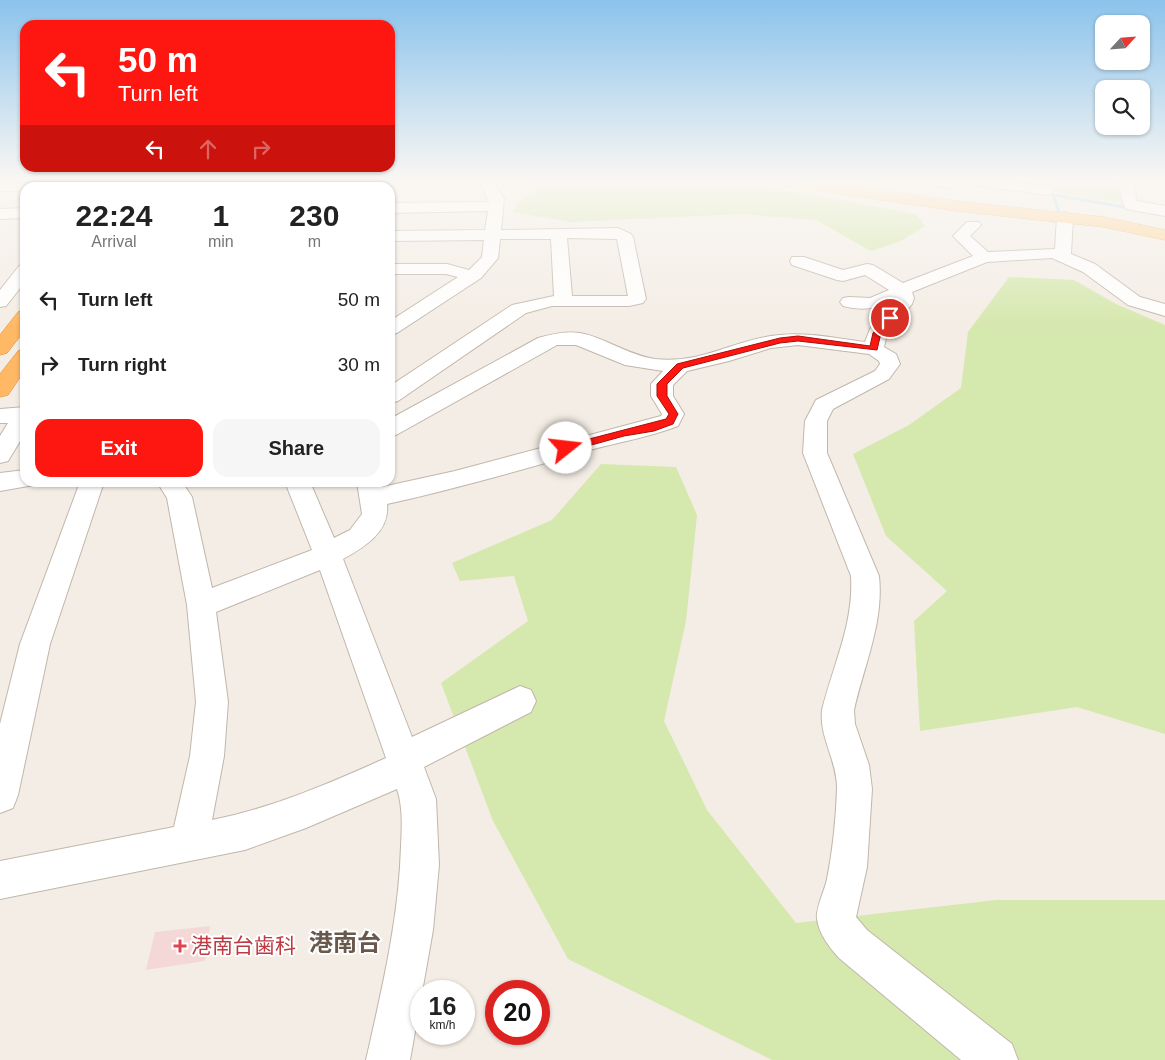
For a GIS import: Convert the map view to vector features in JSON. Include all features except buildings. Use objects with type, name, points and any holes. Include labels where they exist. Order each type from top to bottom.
[{"type":"highway","points":[[0,349],[20,323]]},
{"type":"highway","points":[[0,390],[20,362]]},
{"type":"main road","points":[[1137,228],[1165,236]]},
{"type":"street","points":[[395,326],[472,276],[490,258],[494,228]]},
{"type":"street","points":[[969,228],[961,236],[984,257]]},
{"type":"street","points":[[1057,228],[1057,255]]},
{"type":"street","points":[[559,233],[563,301]]},
{"type":"street","points":[[395,236],[559,233],[623,234],[638,296],[636,299],[629,300],[563,301],[538,304],[519,309],[395,393]]},
{"type":"street","points":[[849,302],[865,306],[875,304],[984,257],[1057,255],[1090,268],[1134,301],[1165,310]]},
{"type":"street","points":[[798,261],[843,276],[867,269],[902,291],[905,298],[903,304],[877,333],[874,349]]},
{"type":"street","points":[[395,269],[442,269],[472,276]]},
{"type":"street","points":[[0,302],[20,276]]},
{"type":"street","points":[[395,311],[410,316]]},
{"type":"street","points":[[395,426],[545,342],[557,338],[579,339],[644,365],[680,366],[780,340],[798,339],[874,349],[891,361],[887,370],[868,383],[824,405],[816,421],[816,453],[867,585],[867,602],[857,648],[838,710],[837,723],[852,766],[855,789],[849,854],[842,897],[836,915],[838,927],[853,944],[996,1060]]},
{"type":"street","points":[[201,605],[328,554],[359,537],[369,526],[375,514],[371,490],[456,480],[615,435],[654,427],[670,421],[673,414],[662,396],[662,384],[680,366]]},
{"type":"street","points":[[0,416],[20,414]]},
{"type":"street","points":[[0,455],[20,422]]},
{"type":"street","points":[[0,482],[20,480]]},
{"type":"street","points":[[0,795],[35,644],[90,487]]},
{"type":"street","points":[[172,487],[179,497],[201,605],[212,702],[207,756],[189,844]]},
{"type":"street","points":[[299,487],[328,554],[418,799],[421,832],[417,889],[407,969],[388,1060]]},
{"type":"street","points":[[0,880],[189,844],[244,832],[278,821],[356,790],[520,701]]},
{"type":"shaded area","points":[[210,926],[205,961],[146,970],[155,932]]},
{"type":"green space","points":[[831,228],[921,228],[899,242],[871,251]]},
{"type":"green space","points":[[1009,277],[1074,280],[1116,304],[1165,325],[1165,734],[1077,707],[920,731],[914,621],[947,591],[886,536],[853,454],[909,425],[961,388],[968,332]]},
{"type":"green space","points":[[601,464],[676,467],[697,515],[686,621],[664,721],[707,810],[796,923],[996,900],[1165,900],[1165,1060],[772,1060],[568,959],[493,821],[441,683],[528,621],[514,576],[460,581],[452,563],[552,520]]},
{"type":"place","name":"港南台歯科","points":[[180,946]]},
{"type":"district","name":"港南台","points":[[345,943]]},
{"type":"route","points":[[566,448],[654,427],[670,421],[673,418],[673,414],[662,396],[662,384],[680,366],[722,357],[780,340],[798,339],[874,349],[877,333],[890,318]]}]
